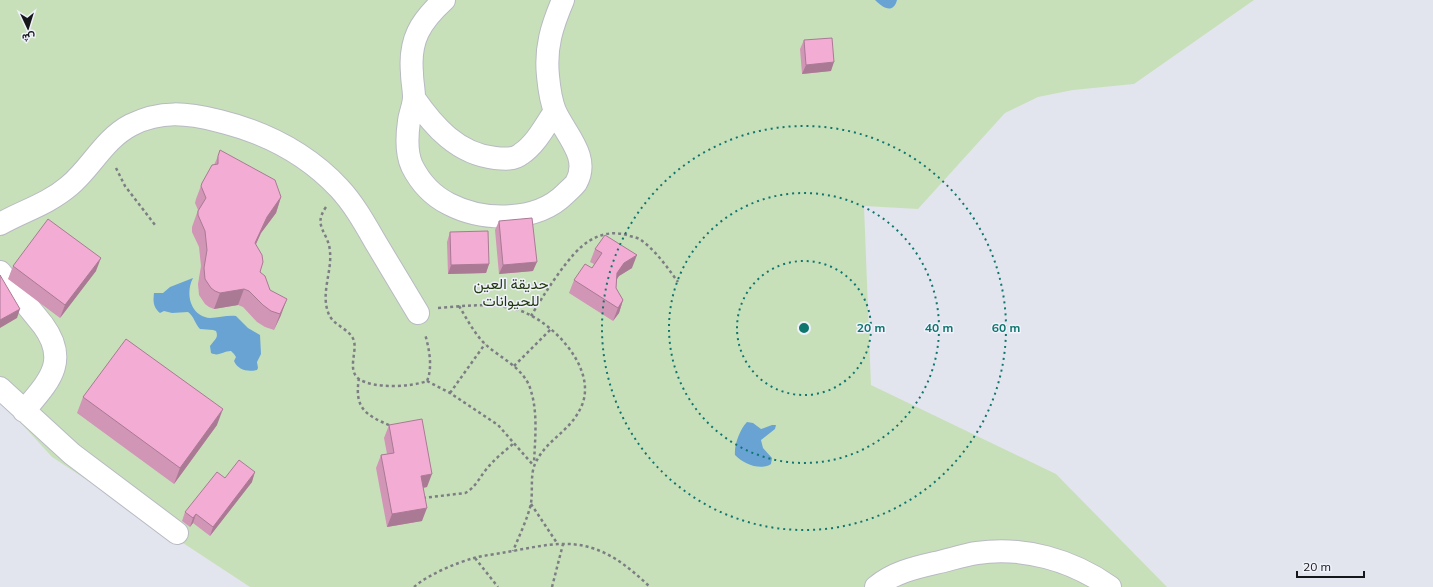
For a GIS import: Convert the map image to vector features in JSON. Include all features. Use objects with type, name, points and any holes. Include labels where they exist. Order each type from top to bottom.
[{"type":"lane","points":[[444,0],[422,23],[413,42],[411,72],[414,98],[409,120],[408,139],[411,164],[418,177],[432,192],[448,204],[469,212],[489,216],[508,216],[541,210],[560,198],[575,183],[580,171],[580,159],[555,111],[548,76],[547,56],[549,36],[563,0]]},
{"type":"lane","points":[[414,98],[429,119],[459,146],[472,153],[497,159],[509,159],[520,155],[531,146],[555,111]]},
{"type":"lane","points":[[0,224],[53,198],[69,186],[84,172],[106,144],[129,126],[149,118],[175,113],[206,118],[248,130],[287,147],[322,171],[344,193],[354,207],[418,313]]},
{"type":"lane","points":[[0,272],[50,334],[54,344],[55,361],[50,377],[24,411]]},
{"type":"lane","points":[[0,388],[72,454],[176,533]]},
{"type":"lane","points":[[876,587],[885,580],[909,569],[977,553],[1003,552],[1026,553],[1069,564],[1090,574],[1110,587]]},
{"type":"path","points":[[106,144],[125,186],[155,225]]},
{"type":"path","points":[[344,193],[326,207],[321,214],[320,220],[320,226],[328,242],[330,250],[331,264],[326,302],[328,313],[332,320],[351,335],[354,342],[352,361],[358,378],[357,396],[362,407],[381,422],[396,426]]},
{"type":"path","points":[[531,316],[547,290],[578,250],[588,241],[605,234],[620,232],[640,239],[656,254],[678,282]]},
{"type":"path","points":[[428,380],[430,375],[428,345],[418,313],[438,308],[477,304],[493,305],[512,308],[531,316],[551,329],[563,341],[576,359],[584,382],[586,394],[570,426],[545,448],[534,466]]},
{"type":"path","points":[[459,306],[475,333],[485,344],[514,366],[531,389],[535,409],[536,428],[531,504],[513,551]]},
{"type":"path","points":[[514,366],[551,329]]},
{"type":"path","points":[[450,393],[485,344]]},
{"type":"path","points":[[358,378],[368,383],[390,385],[412,385],[428,380],[498,425],[534,466]]},
{"type":"path","points":[[423,498],[470,491],[480,476],[514,443]]},
{"type":"path","points":[[531,504],[557,544]]},
{"type":"path","points":[[552,587],[563,544]]},
{"type":"path","points":[[414,587],[444,570],[474,558],[563,544],[592,548],[606,554],[631,570],[650,587]]},
{"type":"path","points":[[474,558],[498,587]]},
{"type":"green space","name":"حديقة العين للحيوانات","points":[[0,0],[1254,0],[1134,84],[1073,90],[1038,97],[1005,113],[918,209],[864,206],[871,385],[1056,474],[1167,587],[250,587],[52,457],[0,400]]},
{"type":"water","points":[[875,0],[897,0],[893,7],[887,8]]},
{"type":"water","points":[[193,278],[189,290],[190,297],[191,303],[198,313],[210,318],[236,316],[248,328],[260,335],[261,354],[257,362],[257,370],[250,371],[240,368],[234,361],[236,357],[231,351],[219,354],[211,353],[210,346],[216,337],[216,331],[200,329],[188,312],[172,313],[164,311],[160,313],[156,308],[154,293],[163,293],[170,287]]},
{"type":"water","points":[[747,422],[753,423],[761,429],[776,425],[775,429],[761,440],[763,448],[772,458],[771,464],[762,467],[752,466],[735,455],[735,447],[738,437]]},
{"type":"building","points":[[832,38],[834,62],[806,65],[804,40]]},
{"type":"building","points":[[220,150],[275,180],[281,197],[267,217],[255,243],[262,255],[263,262],[260,272],[265,276],[270,290],[287,299],[280,314],[271,311],[249,291],[244,289],[220,293],[211,288],[205,279],[204,268],[207,250],[205,231],[198,215],[198,211],[206,198],[201,186],[202,183],[212,165],[218,164]]},
{"type":"building","points":[[532,218],[537,262],[503,265],[499,221]]},
{"type":"building","points":[[48,219],[101,258],[65,305],[13,266]]},
{"type":"building","points":[[488,231],[489,264],[451,265],[450,232]]},
{"type":"building","points":[[605,235],[637,255],[624,263],[617,273],[616,288],[623,300],[618,308],[574,280],[585,264],[592,268],[602,253],[595,249]]},
{"type":"building","points":[[0,275],[20,309],[0,320]]},
{"type":"building","points":[[126,339],[223,409],[180,468],[83,397]]},
{"type":"building","points":[[422,419],[432,474],[421,476],[427,508],[392,514],[381,455],[394,453],[389,425]]},
{"type":"building","points":[[239,460],[255,472],[213,527],[196,514],[193,518],[185,512],[217,472],[225,478]]}]
